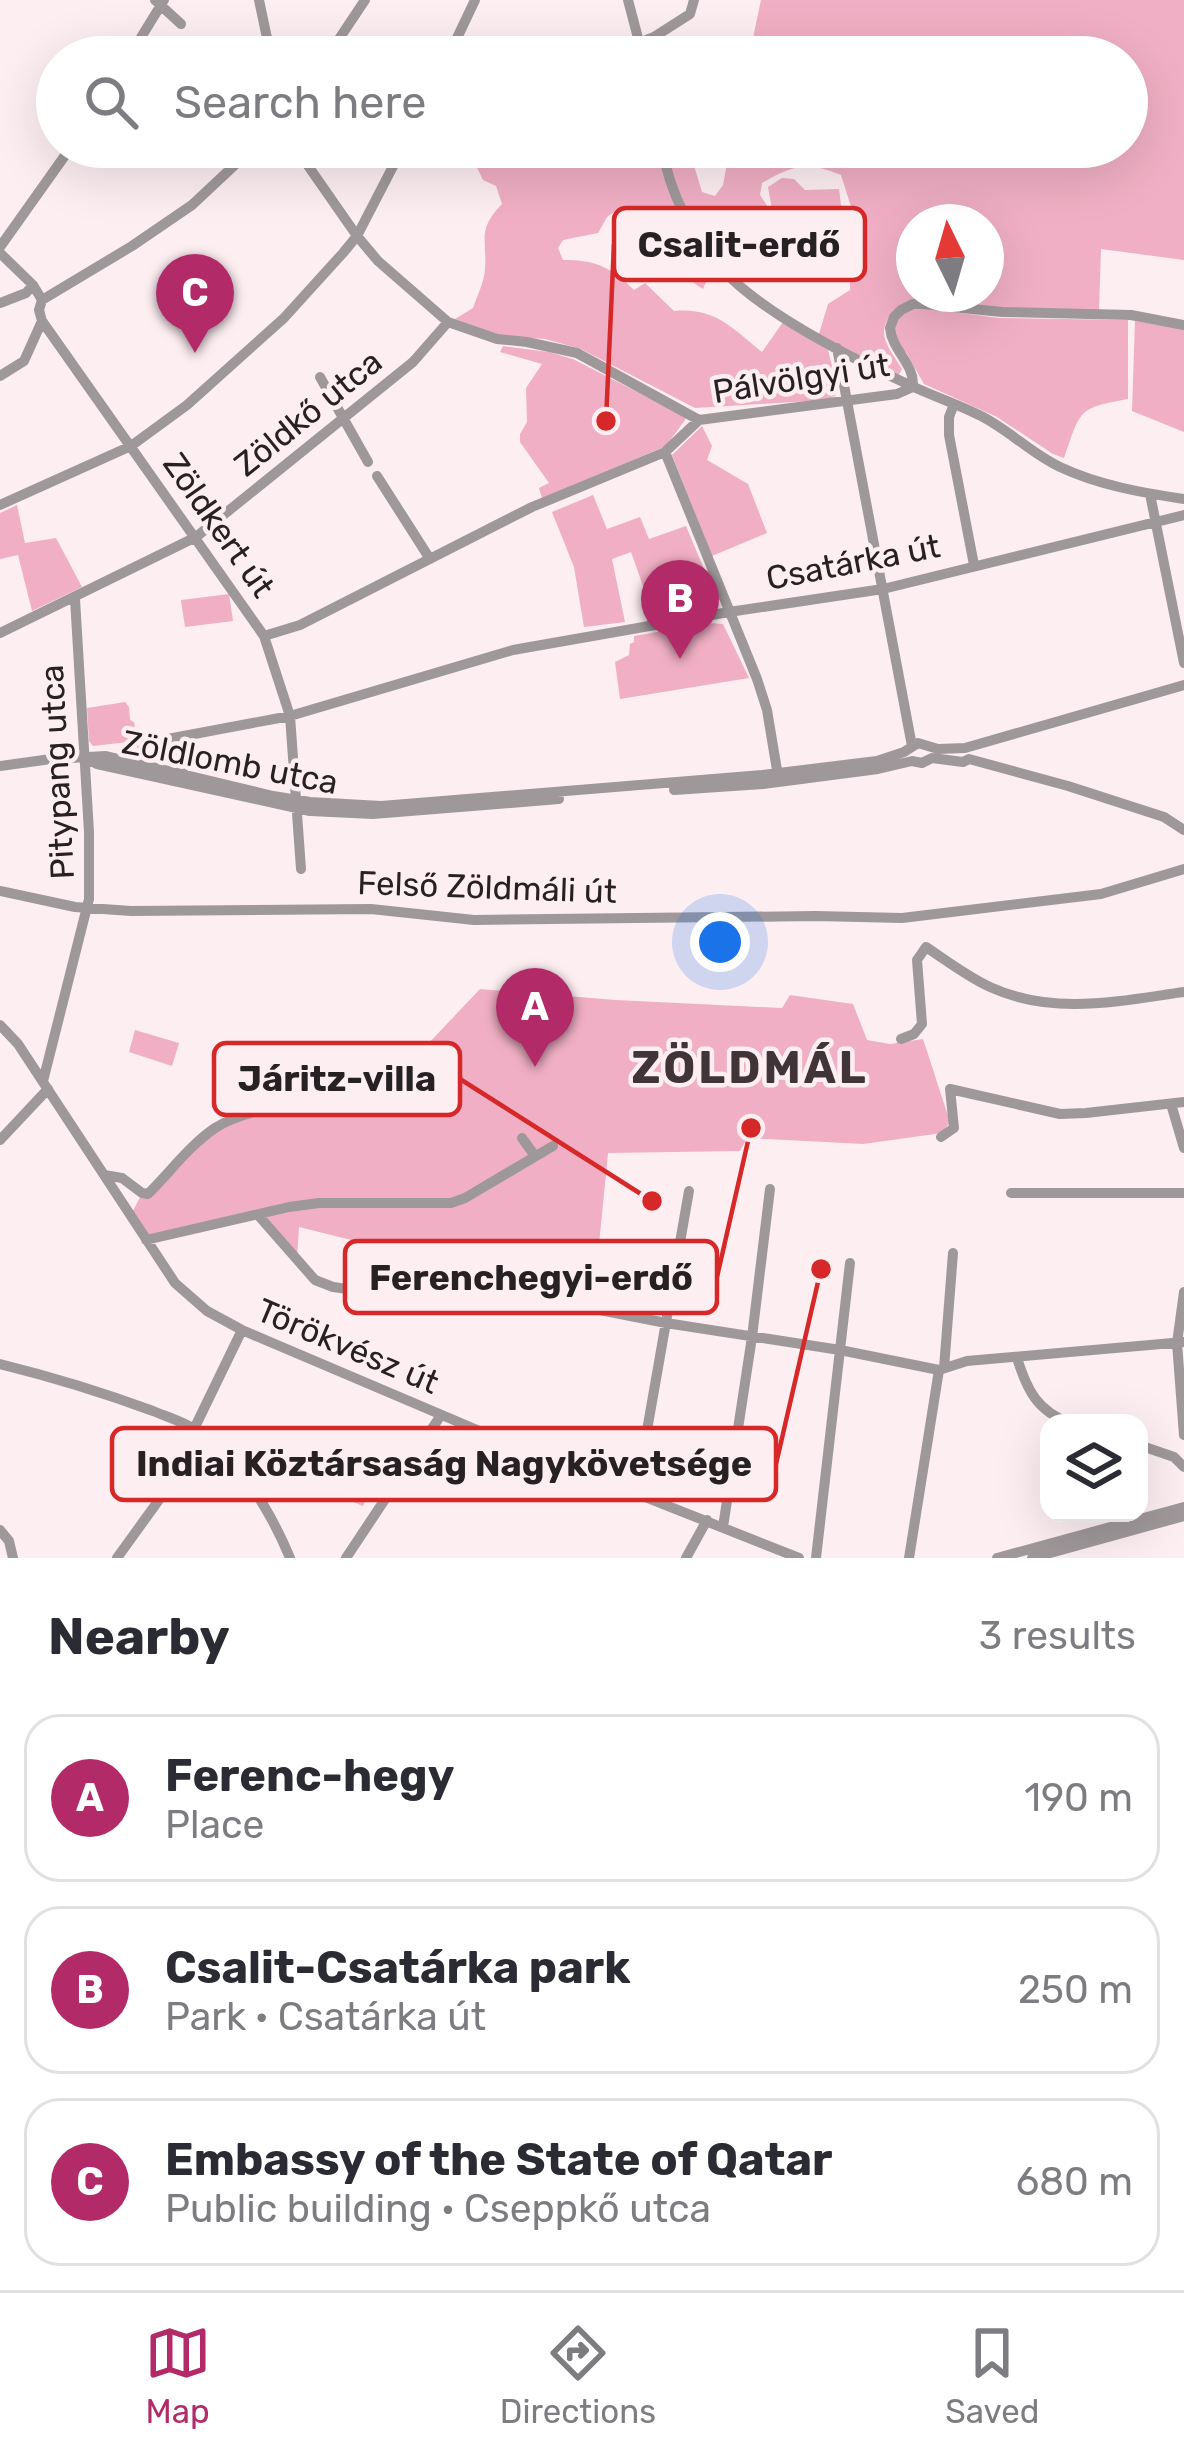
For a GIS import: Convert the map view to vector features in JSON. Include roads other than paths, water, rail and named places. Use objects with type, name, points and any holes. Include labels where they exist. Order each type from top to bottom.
[{"type":"street","points":[[259,0],[267,36]]},
{"type":"street","points":[[341,36],[365,0]]},
{"type":"street","points":[[458,36],[475,0]]},
{"type":"street","points":[[628,0],[637,36]]},
{"type":"street","points":[[656,36],[690,14],[694,0]]},
{"type":"street","points":[[140,36],[160,2],[182,24]]},
{"type":"street","points":[[42,300],[0,250],[57,168]]},
{"type":"street","points":[[0,376],[24,361],[42,320],[42,300],[192,205],[232,168]]},
{"type":"street","name":"Pálvölgyi út","points":[[310,168],[378,261],[448,322],[497,339],[577,353],[699,421],[897,394],[913,387]]},
{"type":"street","points":[[0,505],[131,446],[187,405],[284,317],[357,236],[392,168]]},
{"type":"street","points":[[667,168],[674,194],[723,271],[762,302],[913,387],[986,418],[1059,467],[1184,499]]},
{"type":"street","points":[[0,303],[26,293],[33,285]]},
{"type":"street","points":[[913,387],[913,375],[895,348],[890,328],[897,313],[913,304],[1002,313],[1131,315],[1184,325]]},
{"type":"street","name":"Zöldkert út","points":[[42,320],[264,637],[290,716],[301,869]]},
{"type":"street","name":"Zöldkő utca","points":[[0,633],[196,537],[344,421],[413,362],[448,322]]},
{"type":"street","points":[[838,348],[916,741],[914,750],[922,763],[932,758],[963,762],[993,739],[1184,685]]},
{"type":"street","points":[[320,377],[368,462]]},
{"type":"street","points":[[954,404],[950,434],[974,565]]},
{"type":"street","points":[[264,637],[299,625],[532,507],[664,452],[699,421]]},
{"type":"street","points":[[664,452],[749,656],[767,710],[778,778]]},
{"type":"street","points":[[376,476],[430,559]]},
{"type":"street","points":[[1150,494],[1178,601],[1184,663]]},
{"type":"street","name":"Csatárka út","points":[[141,744],[290,716],[513,650],[883,589],[1184,514]]},
{"type":"street","name":"Pitypang utca","points":[[46,1085],[64,993],[88,909],[75,599]]},
{"type":"street","points":[[180,737],[183,773]]},
{"type":"street","points":[[914,750],[971,755],[1164,817],[1184,830]]},
{"type":"street","name":"Zöldlomb utca","points":[[84,758],[298,805],[381,806],[778,778],[914,750]]},
{"type":"street","name":"Zöldlomb utca","points":[[84,758],[106,756],[183,773],[204,783]]},
{"type":"street","points":[[0,766],[84,758]]},
{"type":"street","name":"Felső Zöldmáli út","points":[[0,891],[88,909],[130,911],[370,909],[474,920],[902,918],[1101,894],[1184,869]]},
{"type":"street","points":[[901,1039],[922,1024],[917,960],[926,947],[988,987],[1028,1001],[1083,1005],[1184,992]]},
{"type":"street","name":"Törökvész út","points":[[0,1025],[46,1085],[175,1282],[222,1321],[441,1415],[799,1558]]},
{"type":"street","points":[[104,1175],[122,1178],[148,1194],[218,1126],[272,1107],[367,1094],[408,1063]]},
{"type":"street","points":[[0,1140],[46,1085]]},
{"type":"street","points":[[941,1137],[954,1128],[950,1089],[1060,1114],[1178,1103],[1184,1148]]},
{"type":"street","points":[[522,1138],[536,1156]]},
{"type":"street","points":[[146,1240],[320,1203],[451,1202],[553,1146]]},
{"type":"street","points":[[723,1527],[770,1189]]},
{"type":"street","points":[[636,1493],[689,1191]]},
{"type":"street","points":[[1011,1193],[1184,1193]]},
{"type":"street","points":[[258,1215],[315,1280],[333,1287],[480,1307],[549,1300],[942,1369],[957,1362],[1181,1342]]},
{"type":"street","points":[[909,1558],[942,1369],[953,1253]]},
{"type":"street","points":[[816,1558],[850,1264]]},
{"type":"street","points":[[1184,1292],[1184,1435]]},
{"type":"street","points":[[118,1558],[199,1432],[242,1330]]},
{"type":"street","points":[[1017,1358],[1034,1400],[1051,1414]]},
{"type":"street","points":[[0,1364],[93,1388],[199,1432],[248,1481],[290,1558]]},
{"type":"street","points":[[346,1558],[441,1415]]},
{"type":"street","points":[[1148,1448],[1174,1457],[1184,1467]]},
{"type":"street","points":[[997,1558],[1184,1507]]},
{"type":"street","points":[[1032,1558],[1184,1516]]},
{"type":"street","points":[[686,1558],[707,1520]]},
{"type":"street","points":[[0,1530],[14,1558]]},
{"type":"place","name":"Embassy of the State of Qatar","points":[[195,353]]},
{"type":"place","name":"Csalit-erdő","points":[[606,421]]},
{"type":"place","name":"Csalit-Csatárka park","points":[[680,659]]},
{"type":"place","name":"Ferenc-hegy","points":[[535,1067]]},
{"type":"place","name":"Ferenchegyi-erdő","points":[[751,1128]]},
{"type":"place","name":"Járitz-villa","points":[[652,1201]]},
{"type":"place","name":"Indiai Köztársaság Nagykövetsége","points":[[821,1269]]},
{"type":"district","name":"ZÖLDMÁL","points":[[750,1067]]}]
